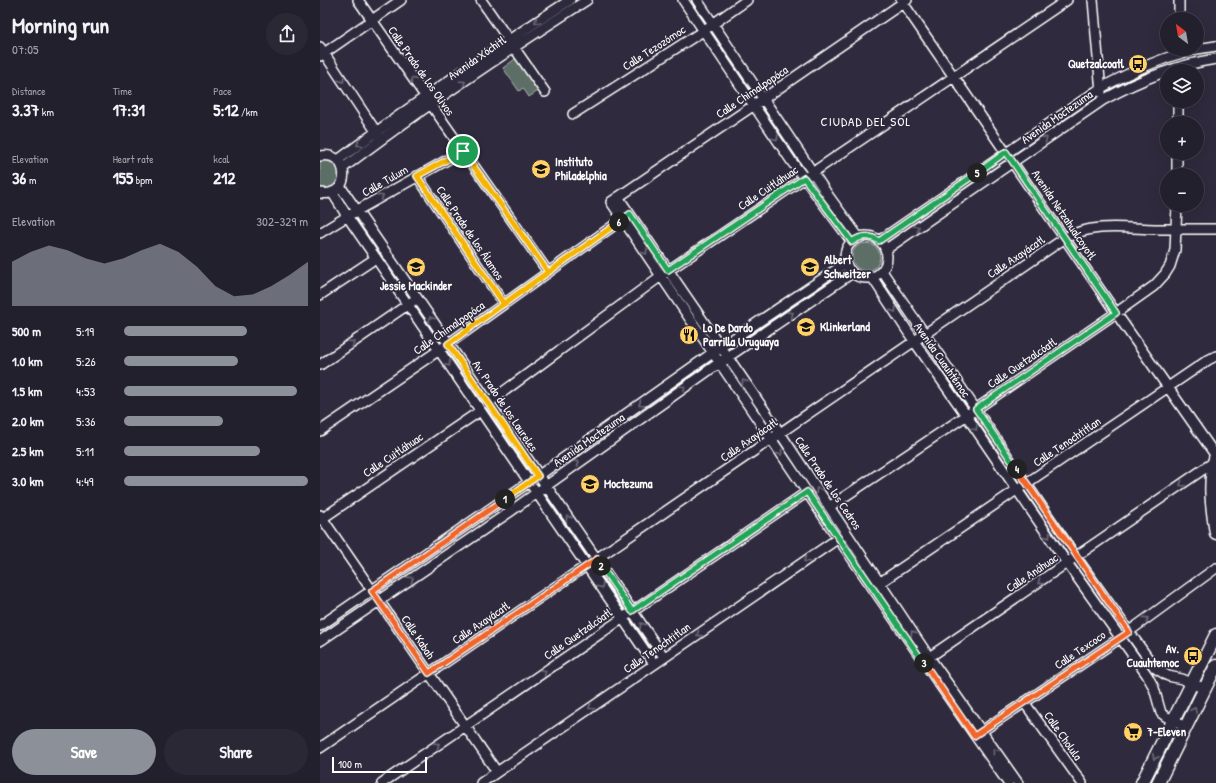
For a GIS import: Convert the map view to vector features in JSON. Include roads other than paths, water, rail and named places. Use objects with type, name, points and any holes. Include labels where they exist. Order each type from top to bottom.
[{"type":"main road","points":[[1215,458],[1211,492],[1212,513],[1216,533]]},
{"type":"main road","points":[[1142,783],[1216,635]]},
{"type":"main road","points":[[1158,783],[1216,666]]},
{"type":"street","name":"Calle Prado de los Olivos","points":[[358,0],[548,272]]},
{"type":"street","points":[[378,135],[321,52],[401,0]]},
{"type":"street","points":[[481,0],[512,43],[544,92]]},
{"type":"street","name":"Avenida Xóchitl","points":[[340,164],[378,135],[512,43],[570,0]]},
{"type":"street","name":"Avenida Xóchitl","points":[[512,43],[587,0]]},
{"type":"street","points":[[683,0],[804,178],[856,240]]},
{"type":"street","points":[[697,0],[856,240]]},
{"type":"street","name":"Calle Tezozómoc","points":[[573,114],[747,0]]},
{"type":"street","name":"Calle Cuitláhuac","points":[[488,403],[665,273],[1067,0]]},
{"type":"street","points":[[1093,0],[1103,100]]},
{"type":"street","points":[[1179,0],[1179,12]]},
{"type":"street","name":"Avenida Netzahualcoyotl","points":[[904,1],[1116,313],[1168,387],[1212,443],[1215,458]]},
{"type":"street","name":"Calle Chimalpopóca","points":[[614,200],[754,106],[904,1]]},
{"type":"street","name":"Avenida Moctezuma","points":[[1204,48],[1216,46]]},
{"type":"street","name":"Avenida Moctezuma","points":[[879,241],[1006,152],[1101,88],[1132,71],[1166,56]]},
{"type":"street","name":"Avenida Moctezuma","points":[[1197,64],[1216,59]]},
{"type":"street","name":"Avenida Moctezuma","points":[[885,250],[1103,100],[1138,82],[1160,75]]},
{"type":"street","name":"Calle Tulum","points":[[320,233],[347,216],[463,151]]},
{"type":"street","points":[[320,193],[326,194],[332,192],[340,186],[344,175],[340,164],[332,156],[321,155]]},
{"type":"street","name":"Calle Prado de los Álamos","points":[[417,176],[504,304]]},
{"type":"street","name":"Av. Prado de los Laureles","points":[[340,186],[538,476],[664,657]]},
{"type":"street","name":"Av. Prado de los Laureles","points":[[332,192],[654,664]]},
{"type":"street","name":"Calle Prado de los Cedros","points":[[614,200],[665,273],[721,347],[780,433],[846,532],[876,586]]},
{"type":"street","name":"Calle Quetzalcóatl","points":[[829,507],[976,409],[1154,286],[1170,266],[1175,250],[1177,212]]},
{"type":"street","name":"Calle Chimalpopóca","points":[[320,431],[448,344],[626,217]]},
{"type":"street","name":"Calle Axayácatl","points":[[320,748],[1065,238],[1080,231],[1099,228],[1216,228]]},
{"type":"street","points":[[865,236],[879,241],[885,250],[886,255],[886,263],[882,270],[872,277],[862,278],[852,273],[846,263],[846,251],[856,240],[865,236]]},
{"type":"street","points":[[320,295],[376,258]]},
{"type":"street","name":"Avenida Moctezuma","points":[[320,626],[530,482],[712,353],[846,263]]},
{"type":"street","name":"Avenida Cuauhtémoc","points":[[882,270],[1076,557],[1155,668],[1159,672],[1168,676],[1192,682],[1205,689]]},
{"type":"street","name":"Calle Prado de los Cedros","points":[[665,273],[712,353],[838,538],[876,586],[978,734],[1008,783]]},
{"type":"street","name":"Avenida Moctezuma","points":[[320,641],[546,486],[727,357],[852,273]]},
{"type":"street","name":"Avenida Cuauhtémoc","points":[[872,277],[914,341],[1067,563],[1151,681],[1161,713],[1185,727]]},
{"type":"street","points":[[320,365],[417,298]]},
{"type":"street","name":"Calle Tenochtitlan","points":[[876,586],[1168,387],[1216,356]]},
{"type":"street","name":"Calle Cuitláhuac","points":[[321,517],[480,411]]},
{"type":"street","name":"Calle Anáhuac","points":[[926,660],[1076,557],[1215,458]]},
{"type":"street","name":"Calle Quetzalcóatl","points":[[382,783],[807,492]]},
{"type":"street","name":"Calle Kabah","points":[[321,517],[497,772]]},
{"type":"street","name":"Calle Tenochtitlan","points":[[481,783],[846,532]]},
{"type":"street","name":"Calle Texcoco","points":[[978,734],[1129,632],[1216,568]]},
{"type":"street","name":"Calle Cholula","points":[[1024,702],[1082,783]]},
{"type":"street","name":"Calle Prado de los Cedros","points":[[978,734],[1018,783]]},
{"type":"place","name":"Quetzalcoatl","points":[[1138,64]]},
{"type":"place","name":"Instituto Philadelphia","points":[[541,169]]},
{"type":"place","name":"Jessie Mackinder","points":[[416,267]]},
{"type":"place","name":"Albert Schweitzer","points":[[810,267]]},
{"type":"place","name":"Klinkerland","points":[[806,327]]},
{"type":"place","name":"Lo De Dardo Parrilla Uruguaya","points":[[689,335]]},
{"type":"place","name":"Moctezuma","points":[[590,484]]},
{"type":"place","name":"Av. Cuauhtemoc","points":[[1193,656]]},
{"type":"place","name":"7-Eleven","points":[[1133,732]]},
{"type":"district","name":"CIUDAD DEL SOL","points":[[866,121]]}]
